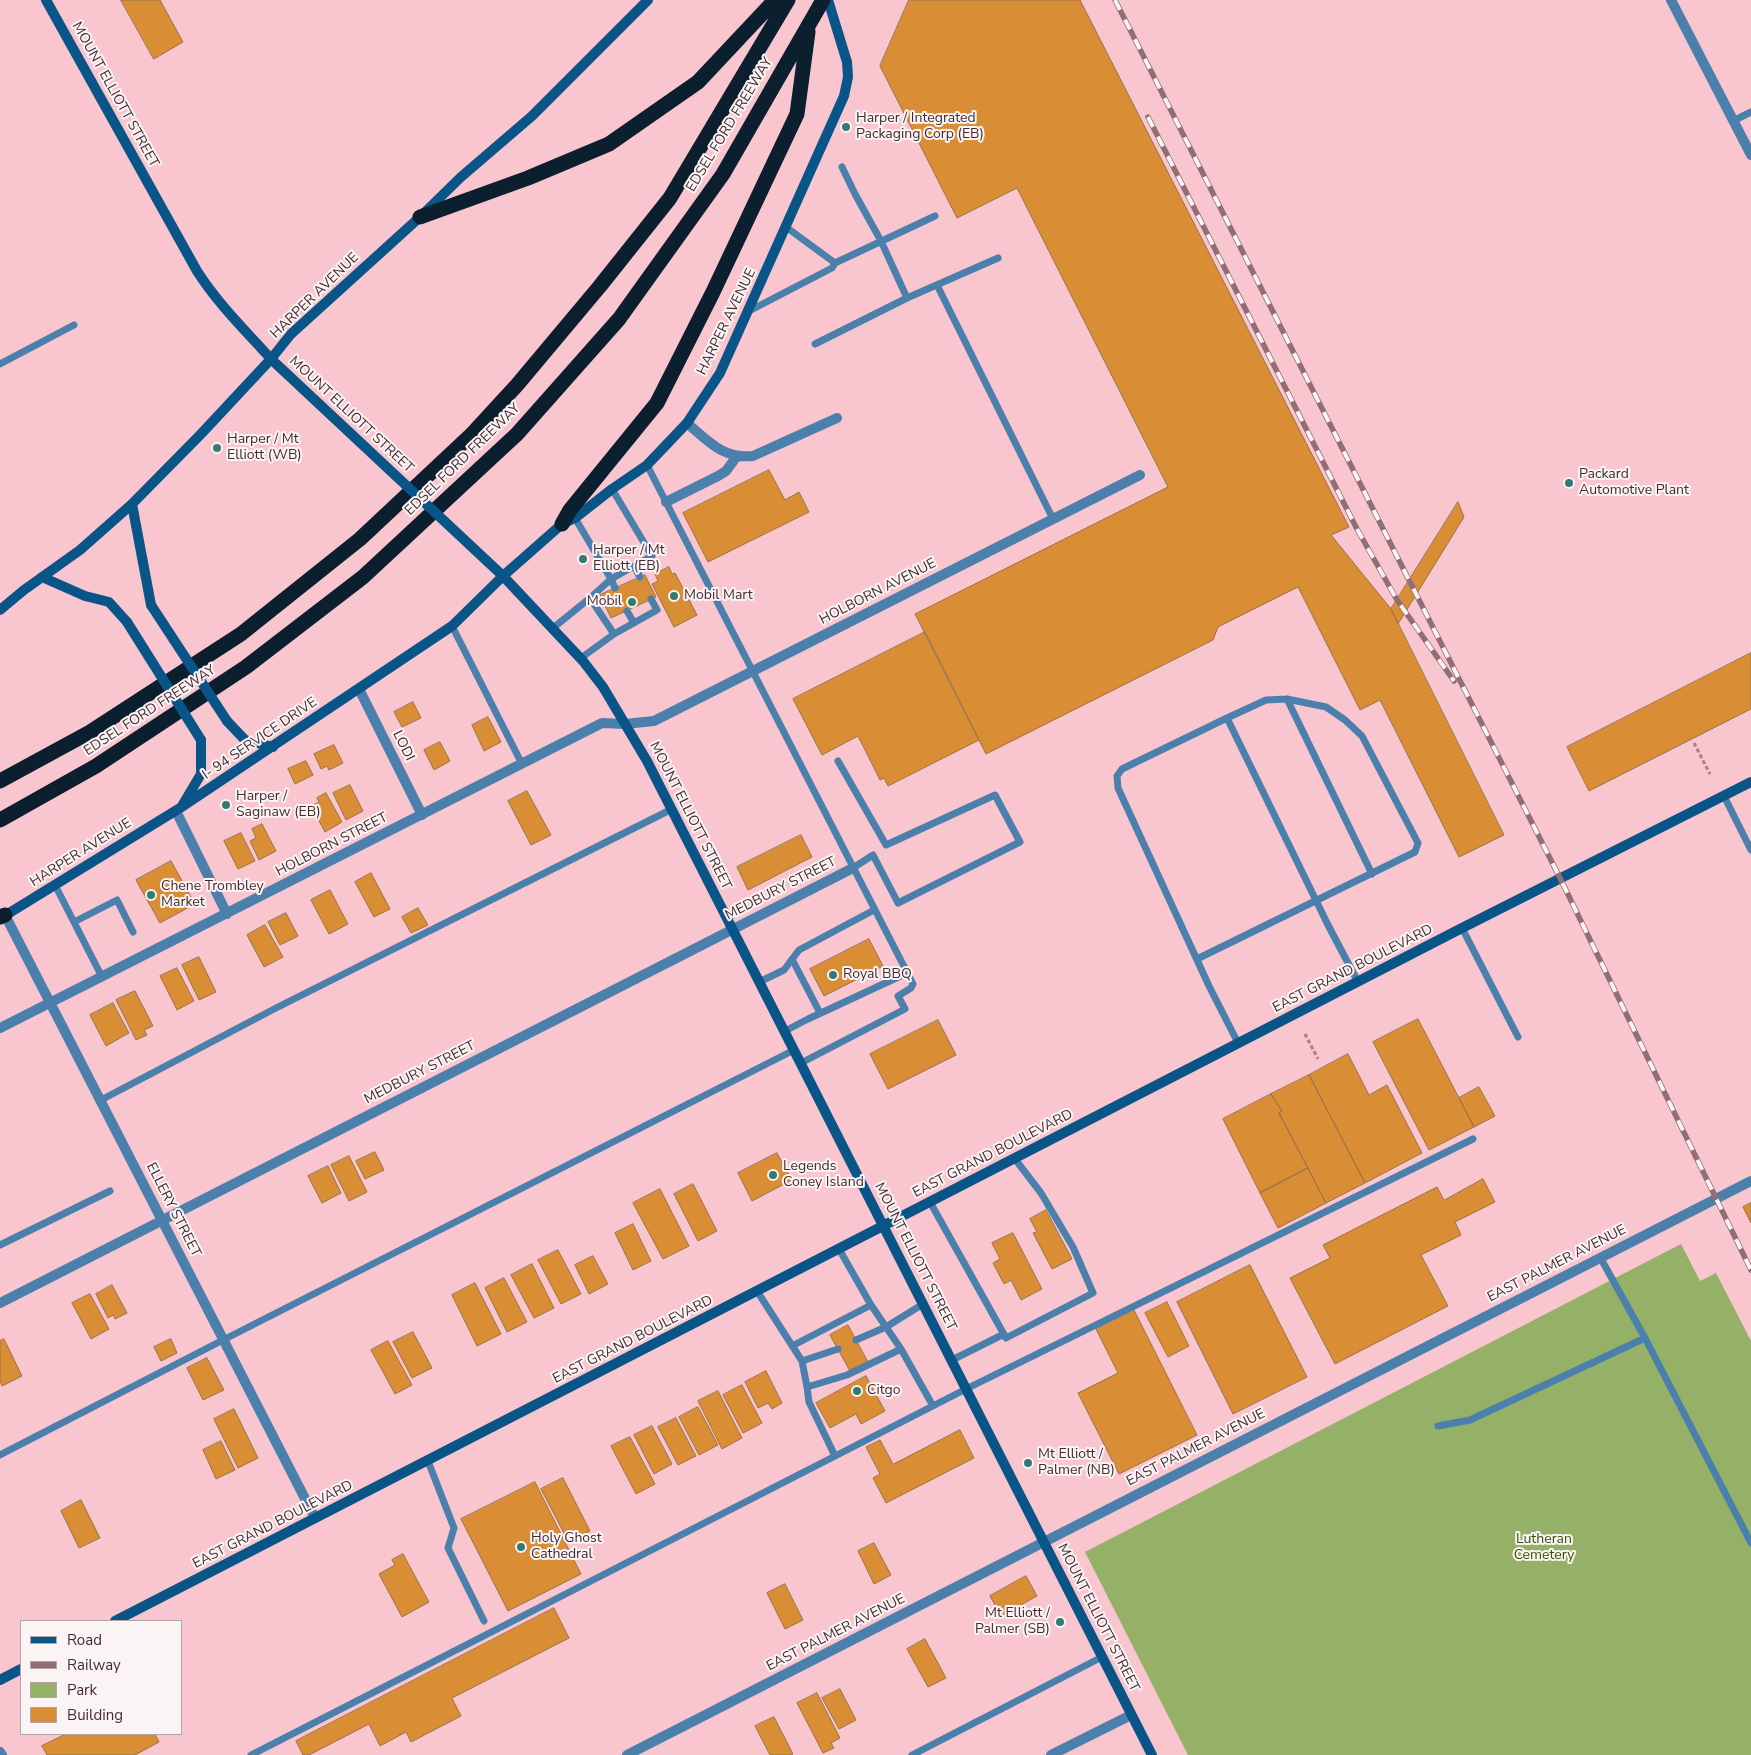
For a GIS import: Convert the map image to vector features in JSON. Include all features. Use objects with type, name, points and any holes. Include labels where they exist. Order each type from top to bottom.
[{"type":"highway","points":[[420,218],[528,178],[609,144],[698,82],[775,0]]},
{"type":"highway","name":"EDSEL FORD FREEWAY","points":[[0,781],[90,732],[241,634],[360,539],[471,435],[517,385],[600,286],[670,198],[788,0]]},
{"type":"highway","name":"EDSEL FORD FREEWAY","points":[[0,820],[96,766],[254,661],[363,577],[517,434],[625,311],[723,174],[823,0]]},
{"type":"highway","points":[[569,521],[570,510],[657,403],[713,292],[797,114],[809,25]]},
{"type":"main road","name":"MOUNT ELLIOTT STREET","points":[[46,0],[197,271],[210,292],[226,312],[271,359],[503,576],[581,658],[603,687],[647,760],[1152,1755]]},
{"type":"main road","name":"HARPER AVENUE","points":[[0,610],[80,550],[132,504],[201,434],[271,359],[291,334],[420,218],[461,177],[532,116],[648,0]]},
{"type":"main road","name":"HARPER AVENUE","points":[[359,690],[452,626],[503,576],[569,521],[647,465],[687,423],[720,373],[844,96],[848,77],[845,50],[828,0]]},
{"type":"main road","points":[[132,504],[150,605],[227,721],[245,740],[273,746]]},
{"type":"main road","points":[[42,577],[85,596],[109,602],[127,622],[201,740],[201,774],[178,810]]},
{"type":"main road","name":"I- 94 SERVICE DRIVE","points":[[178,810],[359,690]]},
{"type":"main road","name":"EAST GRAND BOULEVARD","points":[[117,1620],[1462,928],[1751,782]]},
{"type":"main road","name":"HARPER AVENUE","points":[[2,917],[178,810]]},
{"type":"main road","points":[[0,1680],[20,1670]]},
{"type":"street","points":[[1672,0],[1751,155]]},
{"type":"street","points":[[687,423],[717,448],[737,456],[753,456],[837,418]]},
{"type":"street","points":[[666,502],[726,471],[737,456]]},
{"type":"street","name":"HOLBORN AVENUE","points":[[625,724],[654,721],[1140,475]]},
{"type":"street","name":"LODI","points":[[359,690],[422,815]]},
{"type":"street","name":"HOLBORN STREET","points":[[0,1028],[602,723],[625,724]]},
{"type":"street","points":[[178,810],[227,914]]},
{"type":"street","name":"MEDBURY STREET","points":[[0,1304],[732,928],[853,868]]},
{"type":"street","name":"ELLERY STREET","points":[[2,917],[51,1003],[315,1518]]},
{"type":"street","name":"EAST PALMER AVENUE","points":[[627,1755],[1751,1181]]},
{"type":"street","points":[[1051,1755],[1131,1714]]},
{"type":"lane","points":[[1733,120],[1751,112]]},
{"type":"lane","points":[[842,167],[881,241],[907,298]]},
{"type":"lane","points":[[749,311],[832,268],[835,263],[935,216]]},
{"type":"lane","points":[[786,227],[835,263]]},
{"type":"lane","points":[[815,344],[907,298],[998,258]]},
{"type":"lane","points":[[937,285],[1053,519]]},
{"type":"lane","points":[[0,364],[74,325]]},
{"type":"lane","points":[[647,465],[913,984],[911,988],[898,996],[905,1009],[801,1063]]},
{"type":"lane","points":[[553,628],[610,579],[652,556],[612,489]]},
{"type":"lane","points":[[569,521],[615,588]]},
{"type":"lane","points":[[634,566],[640,577]]},
{"type":"lane","points":[[590,598],[614,634]]},
{"type":"lane","points":[[581,658],[614,634],[657,610],[651,599]]},
{"type":"lane","points":[[627,610],[634,623]]},
{"type":"lane","points":[[452,626],[522,764]]},
{"type":"lane","points":[[1287,698],[1372,874]]},
{"type":"lane","points":[[1197,959],[1415,852],[1418,843],[1362,736],[1345,720],[1326,707],[1287,698],[1266,700],[1122,769],[1117,776],[1118,788],[1197,959],[1238,1044]]},
{"type":"lane","points":[[1227,718],[1358,982]]},
{"type":"lane","points":[[838,761],[886,846],[995,795],[1020,842],[898,903],[873,855],[853,868]]},
{"type":"lane","points":[[1724,796],[1751,850]]},
{"type":"lane","points":[[101,1100],[285,1004],[672,809]]},
{"type":"lane","points":[[55,885],[102,977]]},
{"type":"lane","points":[[74,922],[117,900],[133,932]]},
{"type":"lane","points":[[760,982],[782,972],[798,950],[874,910]]},
{"type":"lane","points":[[1462,928],[1518,1037]]},
{"type":"lane","points":[[792,959],[820,1013]]},
{"type":"lane","points":[[784,1031],[907,973]]},
{"type":"lane","points":[[0,1455],[794,1050]]},
{"type":"lane","points":[[251,1755],[966,1389],[1473,1139]]},
{"type":"lane","points":[[930,1202],[1006,1338],[1093,1293],[1073,1247],[1040,1192],[1015,1159]]},
{"type":"lane","points":[[0,1245],[110,1191]]},
{"type":"lane","points":[[839,1249],[871,1304],[901,1349],[933,1406]]},
{"type":"lane","points":[[1600,1257],[1645,1338],[1751,1543]]},
{"type":"lane","points":[[757,1291],[802,1361],[809,1402],[835,1456]]},
{"type":"lane","points":[[792,1346],[871,1304]]},
{"type":"lane","points":[[856,1340],[886,1327],[923,1304]]},
{"type":"lane","points":[[952,1360],[1004,1334]]},
{"type":"lane","points":[[1438,1426],[1470,1420],[1645,1338]]},
{"type":"lane","points":[[802,1361],[838,1348]]},
{"type":"lane","points":[[807,1387],[847,1375],[901,1349]]},
{"type":"lane","points":[[428,1461],[454,1528],[448,1548],[484,1621]]},
{"type":"lane","points":[[912,1755],[1102,1656]]},
{"type":"path","points":[[1694,743],[1710,774]]},
{"type":"path","points":[[1305,1034],[1318,1059]]},
{"type":"green space","name":"Lutheran Cemetery","points":[[1681,1244],[1700,1281],[1716,1273],[1751,1341],[1751,1755],[1188,1755],[1085,1552]]},
{"type":"building","points":[[121,0],[160,0],[183,42],[154,59]]},
{"type":"building","points":[[909,0],[1080,0],[1349,527],[1331,535],[1391,609],[1504,835],[1459,857],[1380,700],[1360,710],[1298,587],[1218,627],[1213,640],[986,754],[915,614],[1168,487],[1017,188],[957,218],[880,66]]},
{"type":"building","points":[[769,470],[785,500],[799,492],[809,512],[708,562],[683,513]]},
{"type":"building","points":[[1458,502],[1464,517],[1398,624],[1391,609]]},
{"type":"building","points":[[669,567],[672,574],[675,573],[697,615],[674,627],[652,584],[658,581],[655,574]]},
{"type":"building","points":[[645,575],[656,597],[611,618],[600,595]]},
{"type":"building","points":[[925,632],[979,740],[888,786],[884,778],[880,780],[858,736],[822,755],[793,699]]},
{"type":"building","points":[[1751,653],[1751,709],[1589,791],[1567,747]]},
{"type":"building","points":[[413,702],[421,718],[402,727],[394,712]]},
{"type":"building","points":[[488,717],[501,742],[484,751],[472,725]]},
{"type":"building","points":[[440,742],[450,761],[434,770],[424,750]]},
{"type":"building","points":[[334,745],[343,763],[329,770],[327,766],[321,769],[314,754]]},
{"type":"building","points":[[306,761],[313,775],[295,784],[288,769]]},
{"type":"building","points":[[350,785],[363,811],[346,820],[333,793]]},
{"type":"building","points":[[527,791],[551,835],[531,845],[508,801]]},
{"type":"building","points":[[326,793],[342,822],[325,832],[311,806],[319,802],[317,798]]},
{"type":"building","points":[[262,824],[276,851],[259,860],[250,841],[256,838],[252,829]]},
{"type":"building","points":[[241,833],[255,861],[238,869],[224,841]]},
{"type":"building","points":[[801,835],[812,857],[748,890],[737,867]]},
{"type":"building","points":[[171,861],[195,904],[160,923],[136,880]]},
{"type":"building","points":[[371,873],[390,909],[374,917],[355,882]]},
{"type":"building","points":[[330,890],[348,924],[329,934],[311,900]]},
{"type":"building","points":[[418,908],[428,925],[411,933],[402,917]]},
{"type":"building","points":[[286,913],[298,936],[280,945],[268,922]]},
{"type":"building","points":[[265,925],[283,957],[264,967],[247,935]]},
{"type":"building","points":[[869,939],[883,966],[824,996],[810,969]]},
{"type":"building","points":[[199,957],[216,992],[199,1000],[182,965]]},
{"type":"building","points":[[177,968],[194,1001],[177,1010],[160,976]]},
{"type":"building","points":[[135,991],[153,1026],[144,1030],[147,1035],[136,1040],[116,1000]]},
{"type":"building","points":[[113,1003],[129,1033],[106,1046],[90,1015]]},
{"type":"building","points":[[1418,1019],[1474,1127],[1429,1150],[1373,1042]]},
{"type":"building","points":[[938,1020],[956,1055],[888,1089],[870,1054]]},
{"type":"building","points":[[1348,1054],[1369,1095],[1387,1085],[1422,1153],[1365,1183],[1309,1075]]},
{"type":"building","points":[[1309,1075],[1365,1183],[1326,1203],[1279,1113],[1282,1111],[1271,1094]]},
{"type":"building","points":[[1479,1087],[1495,1116],[1474,1127],[1459,1098]]},
{"type":"building","points":[[1271,1094],[1282,1111],[1279,1113],[1308,1168],[1260,1193],[1223,1119]]},
{"type":"building","points":[[375,1152],[384,1170],[365,1179],[356,1161]]},
{"type":"building","points":[[777,1153],[792,1180],[752,1201],[738,1173]]},
{"type":"building","points":[[349,1156],[367,1192],[349,1201],[331,1165]]},
{"type":"building","points":[[328,1166],[341,1193],[322,1203],[308,1176]]},
{"type":"building","points":[[1308,1168],[1326,1203],[1278,1228],[1260,1193]]},
{"type":"building","points":[[1483,1179],[1495,1202],[1455,1222],[1461,1235],[1421,1255],[1448,1306],[1335,1364],[1290,1278],[1330,1258],[1323,1245],[1437,1187],[1444,1200]]},
{"type":"building","points":[[693,1184],[717,1231],[698,1241],[674,1194]]},
{"type":"building","points":[[660,1189],[689,1246],[663,1259],[633,1203]]},
{"type":"building","points":[[1751,1203],[1751,1223],[1743,1207]]},
{"type":"building","points":[[1046,1210],[1072,1259],[1052,1269],[1033,1233],[1037,1232],[1030,1219]]},
{"type":"building","points":[[633,1224],[651,1261],[633,1270],[615,1233]]},
{"type":"building","points":[[1013,1233],[1042,1289],[1021,1300],[1011,1280],[1004,1284],[993,1263],[1000,1259],[992,1243]]},
{"type":"building","points":[[558,1250],[581,1294],[561,1304],[538,1260]]},
{"type":"building","points":[[593,1256],[608,1284],[589,1294],[575,1265]]},
{"type":"building","points":[[532,1264],[554,1308],[534,1318],[511,1275]]},
{"type":"building","points":[[1250,1265],[1307,1377],[1233,1414],[1177,1302]]},
{"type":"building","points":[[504,1278],[527,1322],[507,1332],[485,1288]]},
{"type":"building","points":[[475,1283],[501,1334],[477,1346],[452,1295]]},
{"type":"building","points":[[112,1285],[127,1313],[115,1319],[113,1315],[108,1318],[96,1294]]},
{"type":"building","points":[[90,1294],[109,1329],[91,1339],[72,1303]]},
{"type":"building","points":[[1167,1302],[1189,1346],[1168,1357],[1145,1313]]},
{"type":"building","points":[[1134,1310],[1197,1435],[1119,1474],[1078,1393],[1118,1373],[1096,1329]]},
{"type":"building","points":[[848,1325],[868,1362],[850,1371],[830,1335]]},
{"type":"building","points":[[413,1332],[432,1368],[412,1378],[393,1342]]},
{"type":"building","points":[[4,1339],[22,1376],[2,1386],[0,1381],[0,1341]]},
{"type":"building","points":[[171,1339],[177,1353],[161,1361],[154,1347]]},
{"type":"building","points":[[388,1341],[412,1385],[395,1394],[371,1350]]},
{"type":"building","points":[[207,1358],[224,1390],[203,1400],[187,1368]]},
{"type":"building","points":[[766,1371],[782,1403],[772,1409],[768,1403],[758,1408],[745,1382]]},
{"type":"building","points":[[866,1376],[885,1411],[861,1424],[856,1414],[830,1428],[816,1403]]},
{"type":"building","points":[[742,1385],[762,1423],[743,1433],[723,1395]]},
{"type":"building","points":[[718,1391],[742,1438],[722,1449],[698,1401]]},
{"type":"building","points":[[698,1407],[718,1445],[699,1455],[679,1417]]},
{"type":"building","points":[[234,1409],[258,1458],[238,1468],[214,1419]]},
{"type":"building","points":[[676,1418],[696,1456],[678,1465],[658,1427]]},
{"type":"building","points":[[652,1426],[672,1464],[654,1474],[634,1435]]},
{"type":"building","points":[[960,1430],[974,1458],[886,1503],[873,1478],[880,1474],[866,1447],[880,1440],[893,1464]]},
{"type":"building","points":[[630,1437],[655,1484],[636,1494],[611,1446]]},
{"type":"building","points":[[221,1441],[235,1470],[216,1479],[203,1450]]},
{"type":"building","points":[[563,1478],[590,1531],[575,1539],[573,1534],[566,1537],[541,1489]]},
{"type":"building","name":"Holy Ghost Cathedral","points":[[535,1482],[581,1574],[508,1611],[461,1519]]},
{"type":"building","points":[[81,1500],[100,1538],[79,1548],[61,1511]]},
{"type":"building","points":[[874,1543],[891,1575],[874,1584],[858,1551]]},
{"type":"building","points":[[403,1554],[429,1602],[402,1617],[379,1574],[395,1565],[392,1560]]},
{"type":"building","points":[[1026,1576],[1037,1596],[1001,1616],[990,1596]]},
{"type":"building","points":[[785,1584],[803,1620],[785,1629],[767,1593]]},
{"type":"building","points":[[554,1608],[569,1638],[452,1698],[461,1716],[411,1742],[406,1732],[380,1746],[369,1724],[309,1755],[303,1755],[296,1741]]},
{"type":"building","points":[[925,1639],[946,1678],[928,1687],[907,1649]]},
{"type":"building","points":[[840,1689],[856,1720],[839,1729],[822,1698]]},
{"type":"building","points":[[817,1693],[840,1738],[831,1743],[834,1748],[823,1753],[797,1703]]},
{"type":"building","points":[[774,1717],[793,1754],[791,1755],[770,1755],[755,1726]]},
{"type":"building","points":[[64,1735],[156,1735],[159,1742],[135,1755],[47,1755],[42,1746]]},
{"type":"railway","points":[[1115,0],[1560,878],[1751,1270]]},
{"type":"railway","points":[[1148,117],[1357,529],[1397,600],[1454,681]]},
{"type":"place","name":"Harper / Integrated Packaging Corp (EB)","points":[[846,127]]},
{"type":"place","name":"Harper / Mt Elliott (WB)","points":[[217,448]]},
{"type":"place","name":"Packard Automotive Plant","points":[[1569,483]]},
{"type":"place","name":"Harper / Mt Elliott (EB)","points":[[583,559]]},
{"type":"place","name":"Mobil Mart","points":[[674,596]]},
{"type":"place","name":"Mobil","points":[[632,602]]},
{"type":"place","name":"Harper / Saginaw (EB)","points":[[226,805]]},
{"type":"place","name":"Chene Trombley Market","points":[[151,895]]},
{"type":"place","name":"Royal BBQ","points":[[833,975]]},
{"type":"place","name":"Legends Coney Island","points":[[773,1175]]},
{"type":"place","name":"Citgo","points":[[857,1391]]},
{"type":"place","name":"Mt Elliott / Palmer (NB)","points":[[1028,1463]]},
{"type":"place","name":"Holy Ghost Cathedral","points":[[521,1547]]},
{"type":"place","name":"Mt Elliott / Palmer (SB)","points":[[1060,1622]]}]
